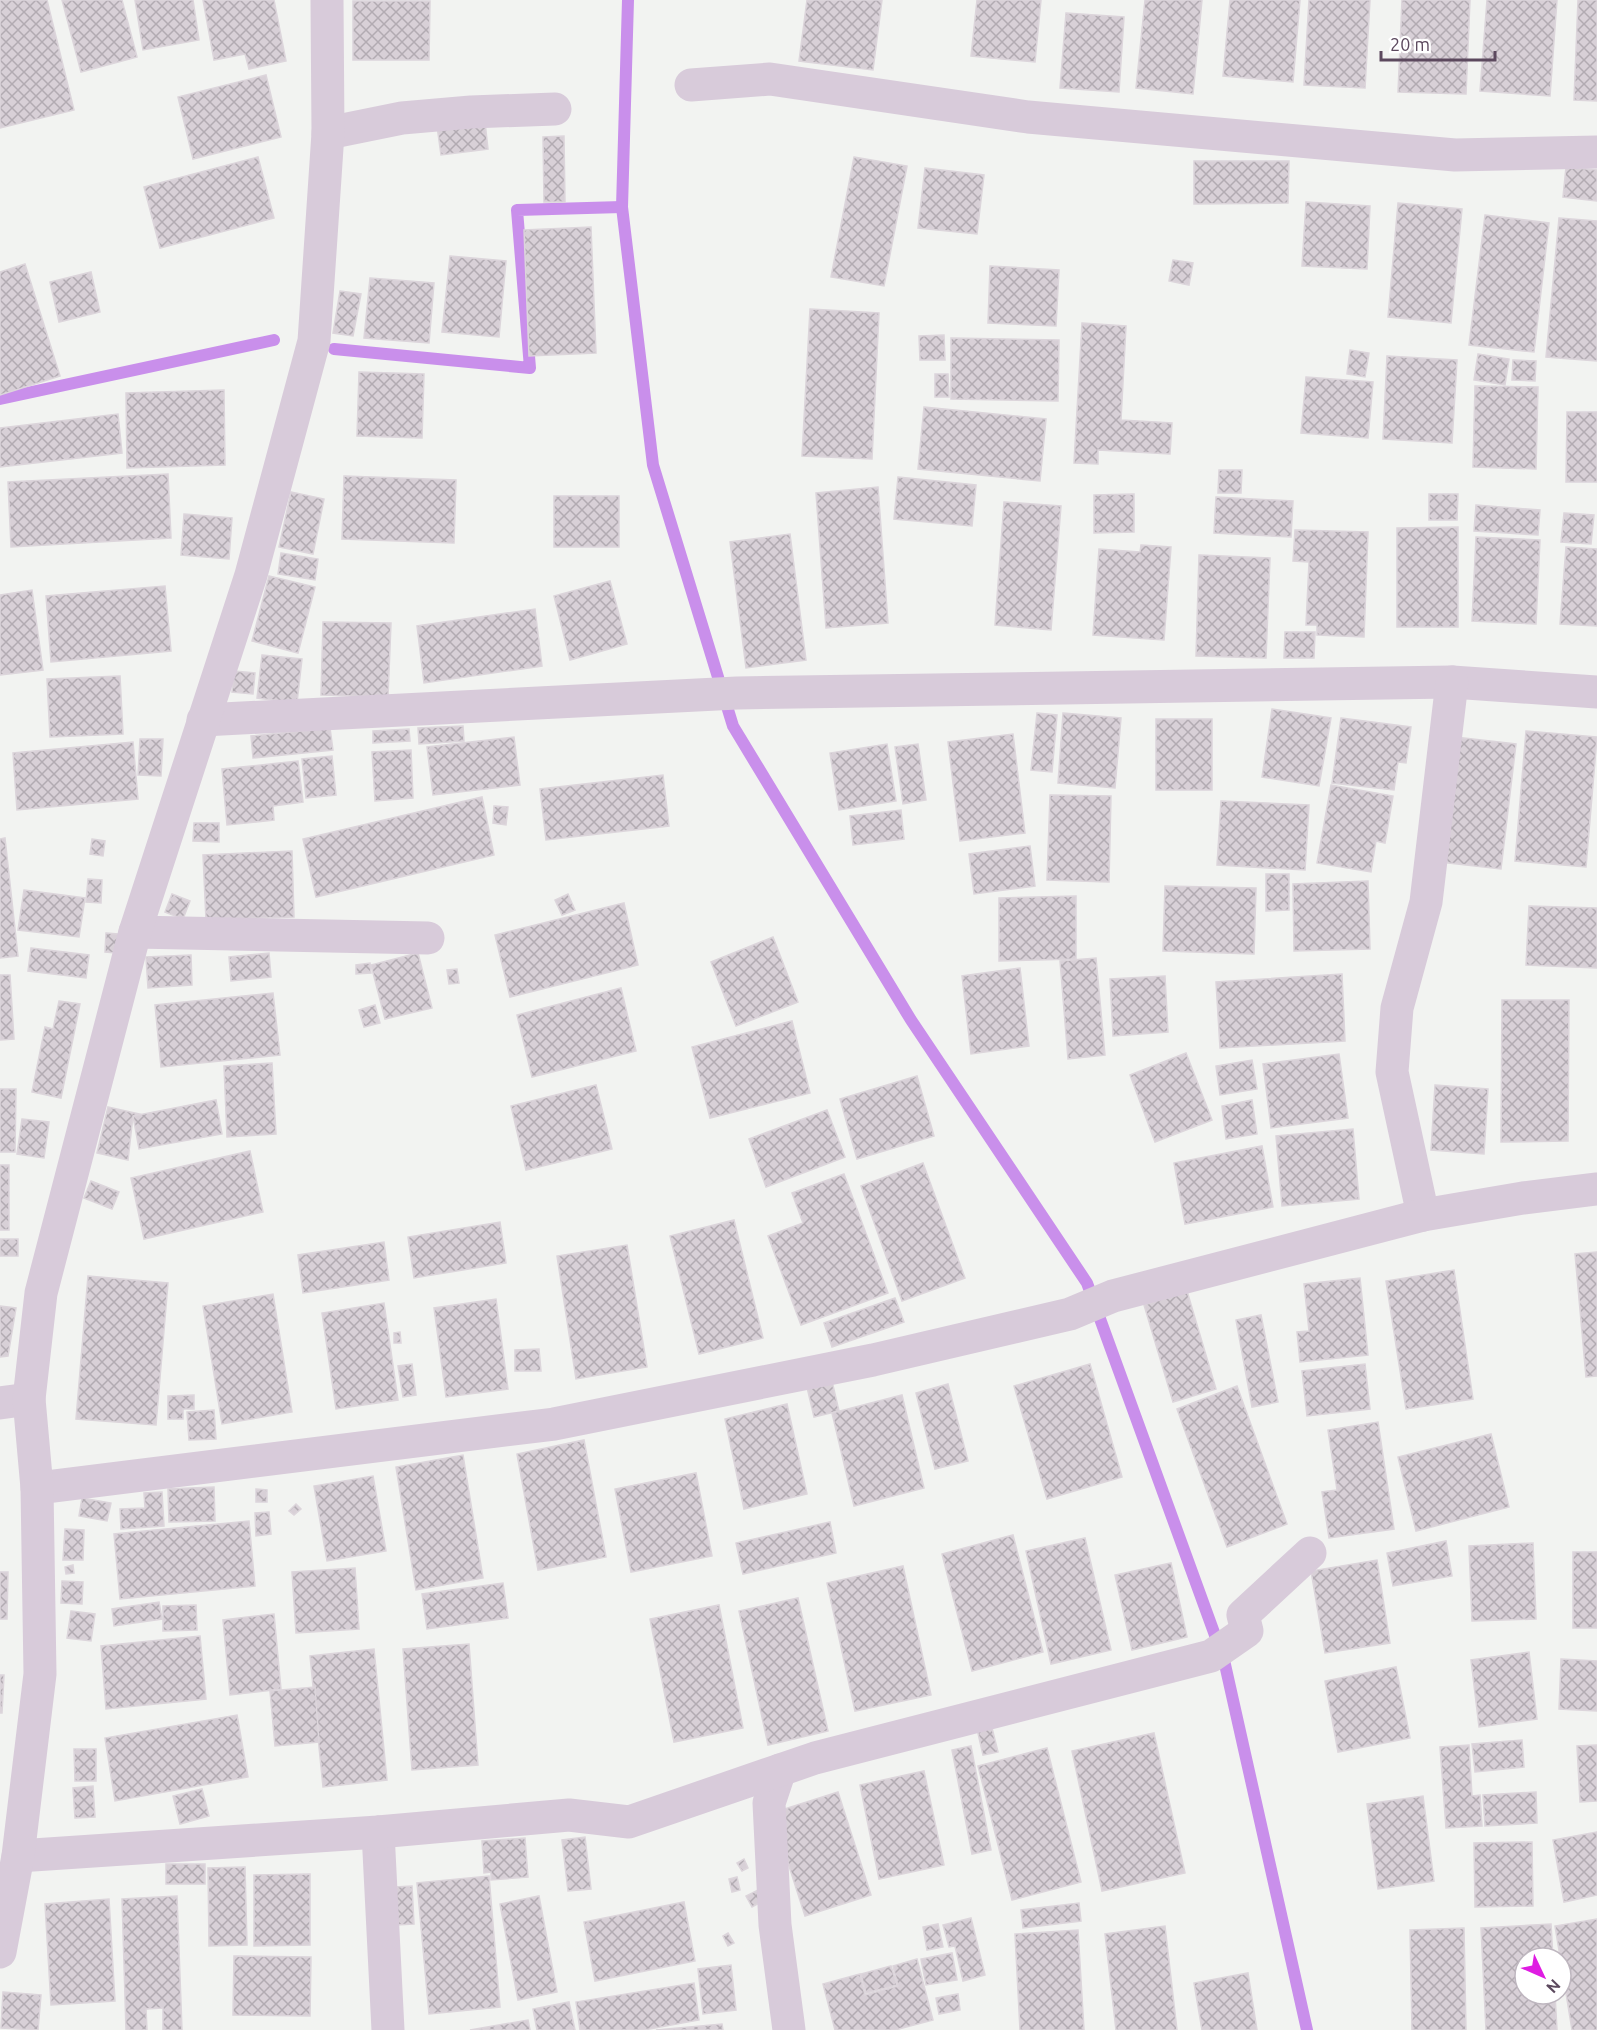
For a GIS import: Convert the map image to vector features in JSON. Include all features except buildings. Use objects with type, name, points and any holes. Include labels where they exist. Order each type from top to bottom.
[{"type":"street","points":[[0,1952],[18,1856],[40,1674],[37,1488],[15,1401],[135,932],[251,575],[314,341],[328,133],[327,0]]},
{"type":"street","points":[[691,85],[770,79],[1028,117],[1455,155],[1597,152]]},
{"type":"street","points":[[328,133],[425,116],[555,109]]},
{"type":"street","points":[[203,720],[722,694],[1452,682],[1597,692]]},
{"type":"street","points":[[1423,1215],[1392,1072],[1397,1008],[1426,902],[1452,682]]},
{"type":"street","points":[[135,932],[428,938]]},
{"type":"street","points":[[37,1488],[554,1424],[873,1360],[1070,1314],[1113,1296],[1423,1215],[1523,1198],[1597,1189]]},
{"type":"street","points":[[18,1856],[378,1832],[569,1815],[629,1822],[815,1758],[1211,1656],[1247,1631],[1244,1615],[1310,1553]]},
{"type":"street","points":[[780,1770],[770,1803],[775,1925],[789,2030]]},
{"type":"street","points":[[378,1832],[388,2030]]},
{"type":"waterway","points":[[628,0],[622,207],[653,465],[733,726],[911,1020],[1087,1283],[1224,1660],[1307,2030]]},
{"type":"waterway","points":[[334,349],[530,368],[517,210],[622,207]]},
{"type":"waterway","points":[[0,399],[274,340]]}]
